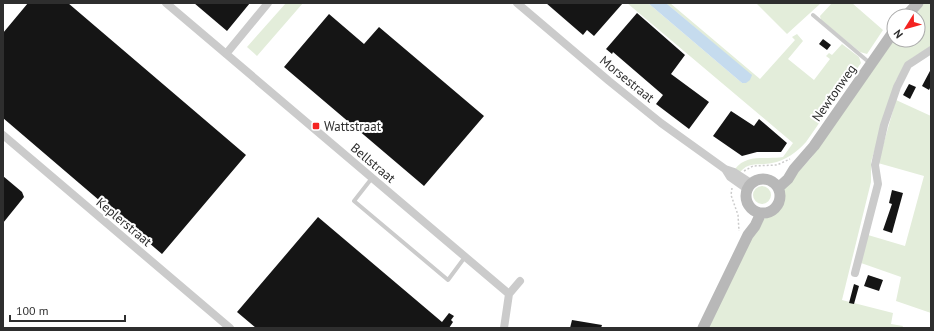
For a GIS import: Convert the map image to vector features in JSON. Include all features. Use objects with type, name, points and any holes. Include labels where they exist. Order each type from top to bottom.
[{"type":"main road","name":"Newtonweg","points":[[776,185],[783,173],[794,169],[814,146],[886,44]]},
{"type":"main road","points":[[759,179],[776,185],[780,194],[777,206],[773,210],[757,211],[746,200],[749,186],[759,179]]},
{"type":"main road","points":[[703,328],[748,236],[748,224],[757,211]]},
{"type":"street","name":"Bellstraat","points":[[166,3],[509,294]]},
{"type":"street","points":[[226,54],[268,3]]},
{"type":"street","name":"Morsestraat","points":[[517,3],[626,95],[725,169],[734,172],[749,186]]},
{"type":"street","points":[[855,273],[878,184],[875,165],[884,125],[897,86],[908,65],[930,51]]},
{"type":"street","name":"Keplerstraat","points":[[3,135],[230,328]]},
{"type":"street","points":[[504,328],[509,294],[520,280]]},
{"type":"lane","points":[[813,15],[872,64]]},
{"type":"lane","points":[[372,178],[354,201],[448,280],[466,257]]},
{"type":"green space","points":[[286,3],[303,3],[257,56],[247,47]]},
{"type":"green space","points":[[627,3],[648,3],[742,83],[751,75],[666,3],[670,3],[760,79],[795,40],[792,37],[797,34],[803,41],[788,59],[814,80],[830,59],[826,56],[829,53],[832,55],[842,44],[859,57],[861,63],[806,142],[799,149],[790,156],[777,162],[754,164],[747,166],[740,172],[735,169],[745,161],[757,158],[783,157],[793,143]]},
{"type":"green space","points":[[756,3],[821,3],[787,34]]},
{"type":"green space","points":[[832,3],[852,3],[883,30],[867,54],[860,52],[821,20],[820,16]]},
{"type":"green space","points":[[921,3],[931,3],[931,46],[912,58],[896,80],[871,162],[871,182],[842,300],[893,313],[891,324],[903,326],[902,328],[707,328],[760,222],[778,209],[782,201],[784,189],[811,158],[888,48],[926,48],[926,8],[917,8]]},
{"type":"green space","points":[[896,100],[931,116],[931,313],[896,301],[901,277],[861,263],[868,235],[905,246],[924,176],[878,163]]},
{"type":"green space","points":[[758,186],[766,186],[771,191],[769,202],[766,204],[758,204],[753,199],[753,191]]},
{"type":"water","points":[[648,3],[666,3],[752,75],[750,80],[746,83],[742,83]]},
{"type":"building","points":[[28,3],[68,3],[246,155],[162,254],[3,118],[3,33]]},
{"type":"building","points":[[194,3],[250,3],[227,31]]},
{"type":"building","points":[[546,3],[623,3],[594,36],[587,30],[583,35]]},
{"type":"building","points":[[637,13],[685,55],[671,74],[709,102],[689,129],[656,104],[663,95],[613,52],[612,54],[606,49]]},
{"type":"building","points":[[329,14],[364,44],[379,27],[484,116],[424,186],[284,67]]},
{"type":"building","points":[[823,39],[831,45],[827,50],[819,44]]},
{"type":"building","points":[[931,69],[931,86],[929,90],[922,86]]},
{"type":"building","points":[[909,84],[916,87],[910,99],[903,95]]},
{"type":"building","points":[[731,111],[754,126],[759,119],[787,143],[781,152],[757,152],[742,156],[713,136]]},
{"type":"building","points":[[3,176],[22,192],[24,197],[3,223]]},
{"type":"building","points":[[892,190],[903,193],[892,233],[883,230],[892,204],[889,203]]},
{"type":"building","points":[[318,217],[442,322],[449,313],[454,316],[451,320],[453,322],[449,328],[256,328],[237,312]]},
{"type":"building","points":[[868,275],[883,280],[879,291],[864,286]]},
{"type":"building","points":[[854,284],[859,286],[854,304],[849,303]]},
{"type":"building","points":[[572,320],[602,325],[601,328],[570,328]]},
{"type":"place","name":"Wattstraat","points":[[316,126]]}]
